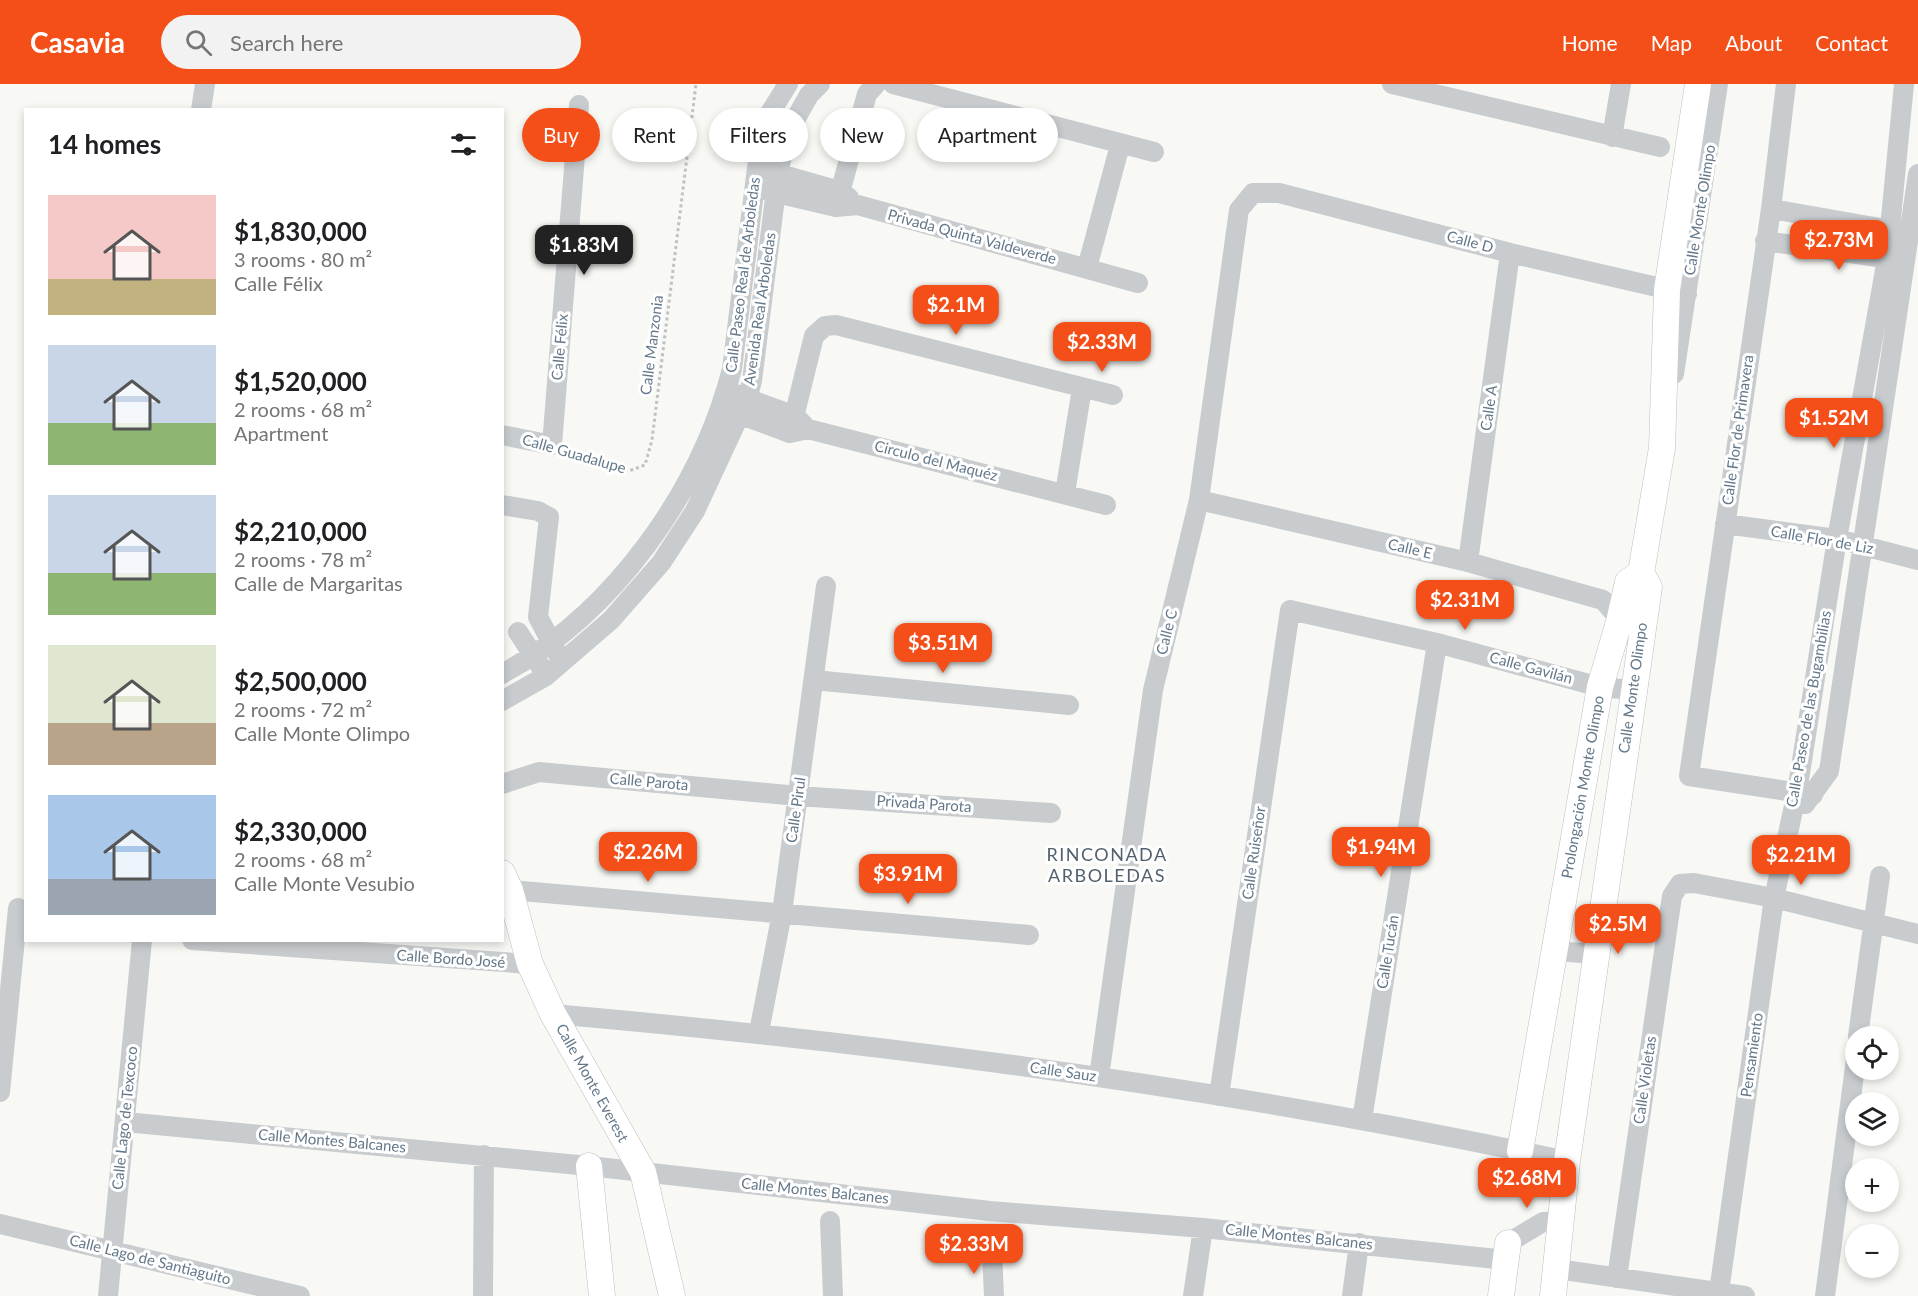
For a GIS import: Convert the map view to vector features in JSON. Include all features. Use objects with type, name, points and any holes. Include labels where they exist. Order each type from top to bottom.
[{"type":"main road","points":[[1677,292],[1693,193],[1698,84]]},
{"type":"main road","name":"Calle Monte Olimpo","points":[[1553,1296],[1567,1161],[1632,690],[1649,587],[1641,573],[1662,448],[1677,292]]},
{"type":"main road","name":"Prolongación Monte Olimpo","points":[[1520,1151],[1600,687],[1620,622],[1628,582],[1641,573]]},
{"type":"main road","name":"Calle Monte Everest","points":[[506,882],[530,964],[554,1014],[643,1172],[672,1296]]},
{"type":"main road","points":[[588,1166],[602,1296]]},
{"type":"main road","points":[[1501,1296],[1507,1251]]},
{"type":"street","points":[[201,108],[205,84]]},
{"type":"street","name":"Calle Paseo Real de Arboledas","points":[[504,673],[535,656],[600,601],[645,548],[679,498],[723,399],[732,369],[754,189],[765,121],[788,84]]},
{"type":"street","name":"Avenida Real Arboledas","points":[[504,700],[546,676],[611,620],[661,563],[695,511],[744,407],[752,381],[777,183],[787,134],[809,95],[819,84]]},
{"type":"street","points":[[838,199],[867,94],[876,84]]},
{"type":"street","points":[[893,84],[1154,152]]},
{"type":"street","points":[[1392,84],[1660,147]]},
{"type":"street","points":[[1612,137],[1620,84]]},
{"type":"street","name":"Calle Monte Olimpo","points":[[1693,193],[1719,84]]},
{"type":"street","name":"Calle Flor de Primavera","points":[[1785,84],[1771,209],[1689,776],[1805,794]]},
{"type":"street","name":"Calle Paseo de las Bugambilias","points":[[1905,84],[1907,232]]},
{"type":"street","name":"Calle Félix","points":[[552,445],[579,105]]},
{"type":"street","points":[[1087,268],[1120,145]]},
{"type":"street","name":"Privada Quinta Valdeverde","points":[[757,168],[777,183],[1138,282]]},
{"type":"street","name":"Calle Paseo de las Bugambilias","points":[[1790,818],[1805,794],[1828,771],[1864,546],[1907,232],[1918,174]]},
{"type":"street","name":"Privada Quinta Valdeverde","points":[[754,189],[777,183]]},
{"type":"street","name":"Calle D","points":[[1253,193],[1279,193],[1510,253],[1677,292]]},
{"type":"street","name":"Calle C","points":[[1099,1077],[1153,690],[1199,500],[1239,210],[1253,193]]},
{"type":"street","points":[[1771,209],[1907,232]]},
{"type":"street","points":[[1765,241],[1904,261]]},
{"type":"street","name":"Calle A","points":[[1468,562],[1510,253]]},
{"type":"street","name":"Calle Paseo de las Bugambilias","points":[[1805,794],[1837,540],[1904,261]]},
{"type":"street","points":[[798,426],[814,336],[825,326],[836,325],[1113,395]]},
{"type":"street","points":[[1065,493],[1082,388]]},
{"type":"street","name":"Circulo del Maquéz","points":[[723,399],[798,426],[1106,505]]},
{"type":"street","name":"Calle Guadalupe","points":[[504,435],[552,445]]},
{"type":"street","name":"Calle E","points":[[1199,500],[1468,562],[1603,600],[1620,622],[1640,637]]},
{"type":"street","points":[[504,505],[538,512],[549,518],[538,617],[562,662]]},
{"type":"street","name":"Calle Flor de Liz","points":[[1725,524],[1837,540],[1918,560]]},
{"type":"street","name":"Calle Pirul","points":[[759,1032],[782,913],[826,586]]},
{"type":"street","name":"Calle Gavilán","points":[[1290,610],[1437,643],[1600,687],[1632,690]]},
{"type":"street","name":"Calle Ruiseñor","points":[[1219,1096],[1290,610]]},
{"type":"street","points":[[538,617],[510,630],[535,656],[546,676]]},
{"type":"street","name":"Calle Tucán","points":[[1362,1120],[1437,643]]},
{"type":"street","points":[[814,680],[1069,705]]},
{"type":"street","name":"Calle Parota","points":[[504,783],[539,772],[798,796]]},
{"type":"street","name":"Privada Parota","points":[[798,796],[1051,813]]},
{"type":"street","name":"Pensamiento","points":[[1719,1292],[1774,898],[1790,818]]},
{"type":"street","points":[[1859,1026],[1880,876]]},
{"type":"street","points":[[506,882],[782,913],[1029,935]]},
{"type":"street","name":"Calle Violetas","points":[[1617,1278],[1672,896],[1680,884],[1694,883],[1774,898]]},
{"type":"street","points":[[1774,898],[1918,934]]},
{"type":"street","points":[[0,1092],[14,908]]},
{"type":"street","name":"Calle Lago de Texcoco","points":[[108,1296],[142,942]]},
{"type":"street","name":"Calle Bordo José","points":[[220,942],[530,964]]},
{"type":"street","points":[[1554,951],[1596,954]]},
{"type":"street","name":"Calle Sauz","points":[[554,1014],[759,1032],[1099,1077],[1362,1120],[1567,1161]]},
{"type":"street","points":[[1825,1296],[1853,1080]]},
{"type":"street","name":"Calle Montes Balcanes","points":[[125,1122],[484,1155],[990,1211],[1359,1243],[1507,1251]]},
{"type":"street","points":[[483,1296],[484,1155]]},
{"type":"street","points":[[830,1221],[833,1296]]},
{"type":"street","points":[[1507,1251],[1544,1222],[1562,1221]]},
{"type":"street","name":"Calle Lago de Santiaguito","points":[[0,1224],[300,1296]]},
{"type":"street","points":[[1193,1296],[1203,1228]]},
{"type":"street","points":[[1352,1296],[1359,1243]]},
{"type":"street","points":[[992,1252],[994,1296]]},
{"type":"street","points":[[1557,1269],[1617,1278],[1677,1291],[1719,1292],[1745,1296]]},
{"type":"path","name":"Calle Manzonia","points":[[645,465],[652,440],[696,84]]},
{"type":"path","name":"Calle Guadalupe","points":[[552,445],[629,471],[645,465]]},
{"type":"district","name":"RINCONADA ARBOLEDAS","points":[[1107,865]]}]
